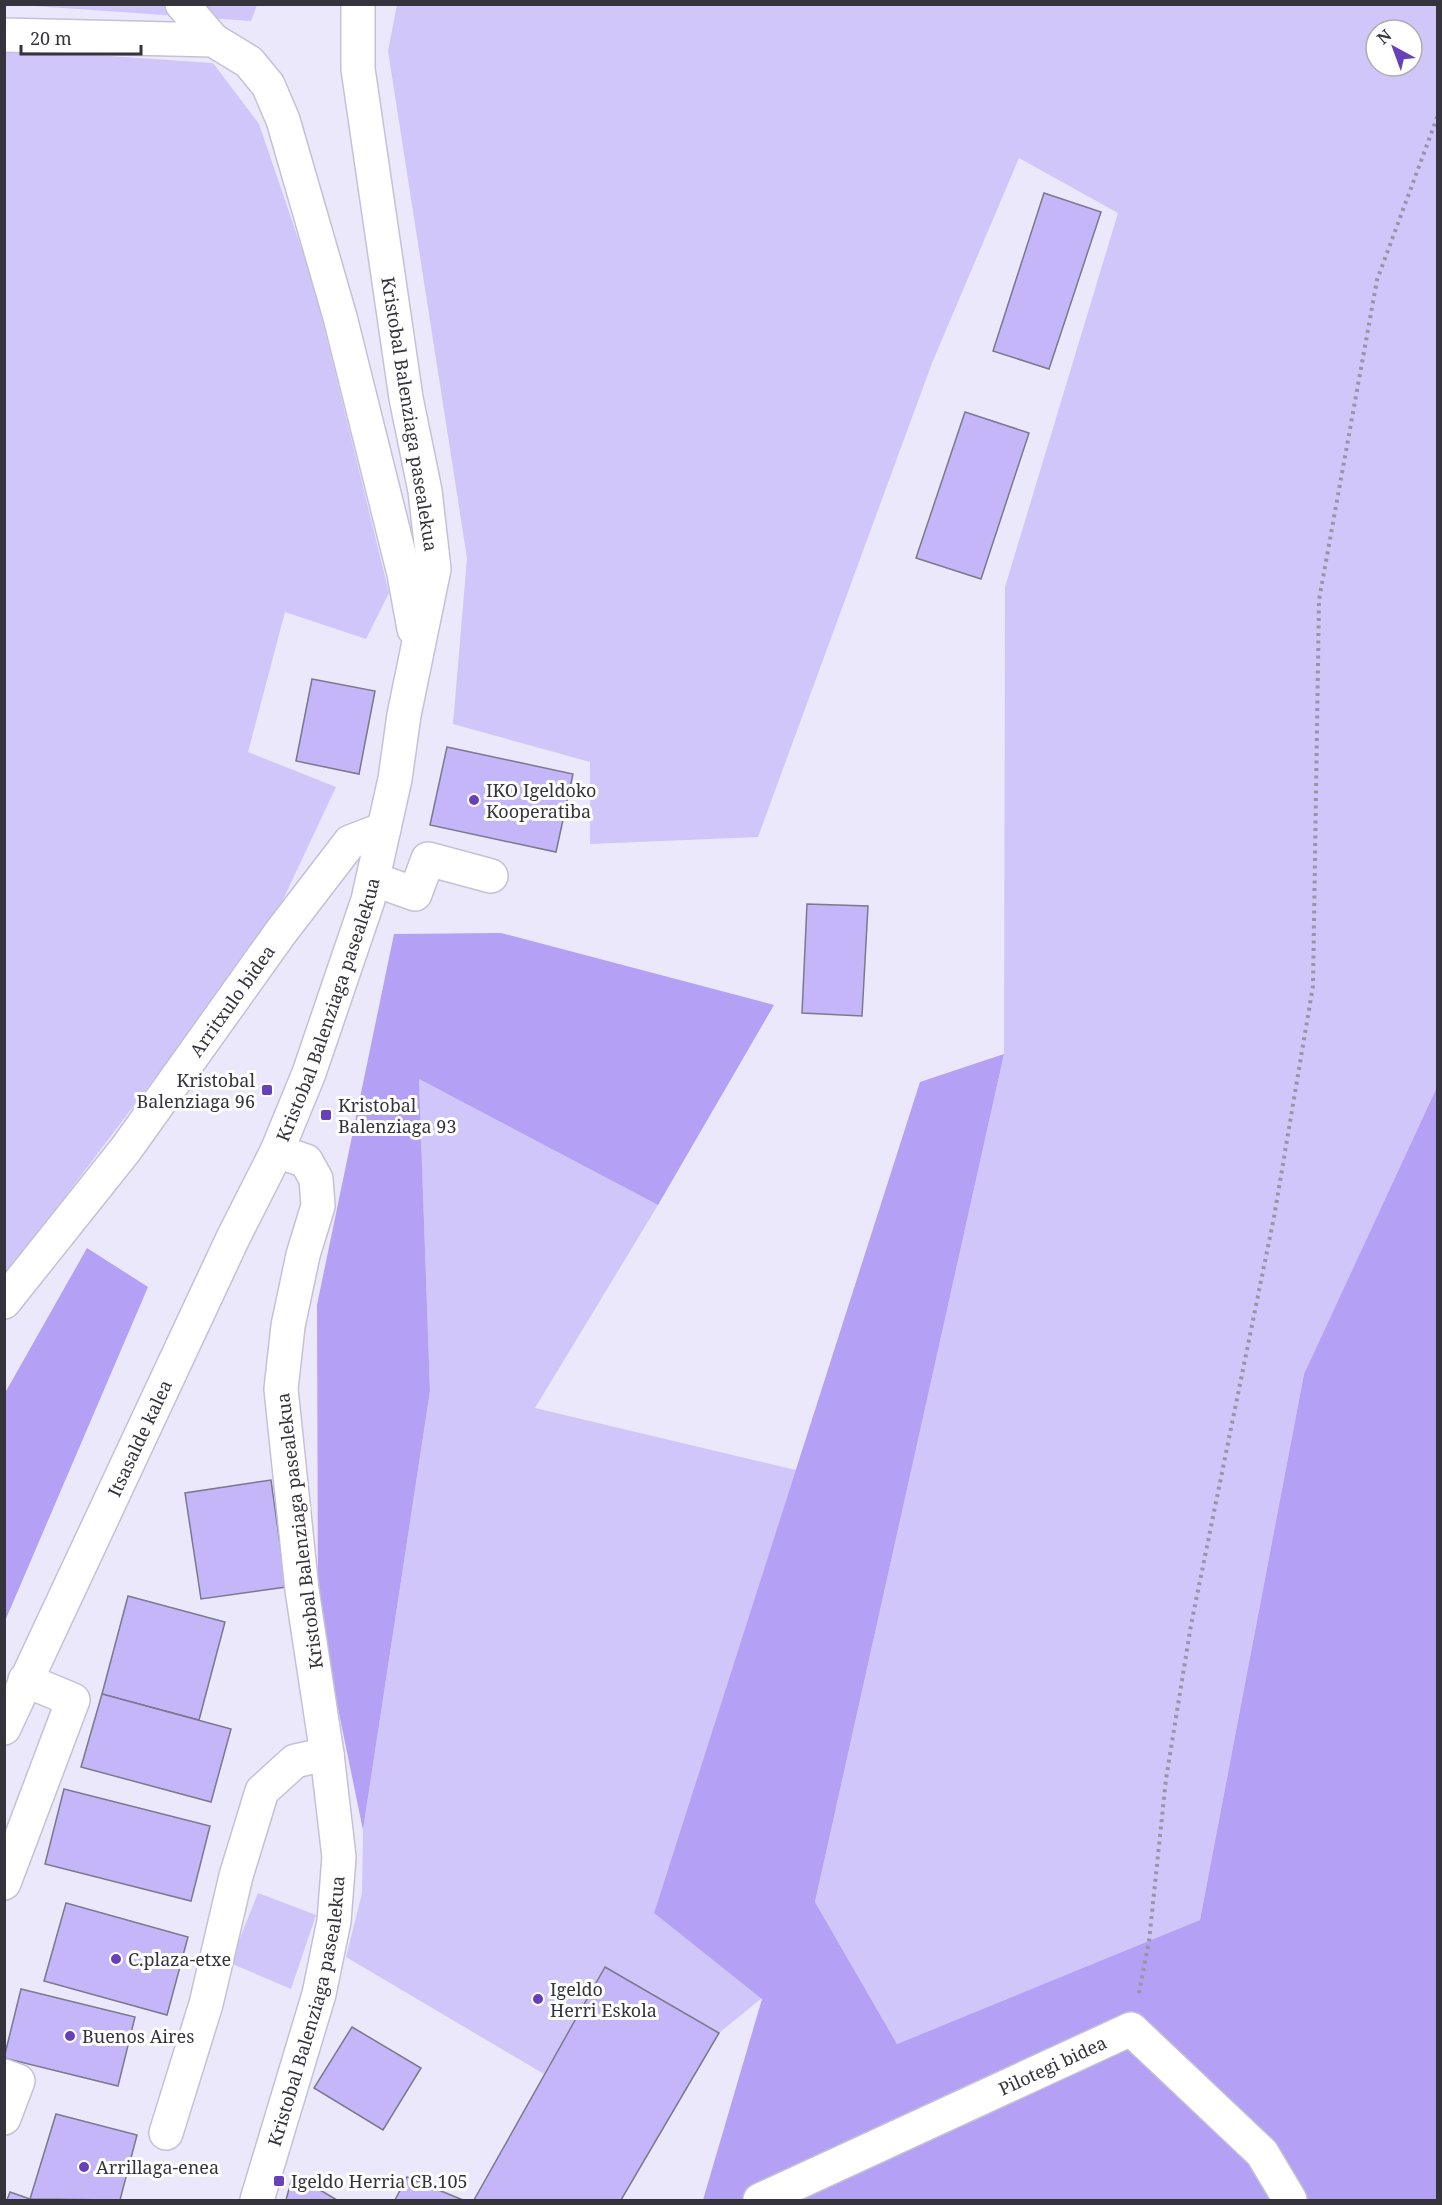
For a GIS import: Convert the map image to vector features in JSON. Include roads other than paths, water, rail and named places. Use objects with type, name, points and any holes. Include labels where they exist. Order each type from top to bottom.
[{"type":"street","points":[[182,4],[213,40],[249,62],[268,85],[283,120],[340,317],[405,574],[417,644]]},
{"type":"street","name":"Kristobal Balenziaga pasealekua","points":[[257,2200],[319,1994],[334,1921],[339,1857],[327,1754],[302,1590],[281,1389],[288,1326],[303,1255],[318,1206],[316,1179],[306,1161],[277,1151],[309,1073],[373,879],[417,644],[434,569],[425,490],[406,398],[358,69],[358,4]]},
{"type":"street","points":[[4,35],[213,40]]},
{"type":"street","name":"Arritxulo bidea","points":[[4,1302],[126,1149],[281,932],[350,842],[384,829]]},
{"type":"street","points":[[373,879],[415,894],[428,860],[490,876]]},
{"type":"street","name":"Itsasalde kalea","points":[[4,1728],[233,1238],[277,1151]]},
{"type":"street","points":[[4,1883],[73,1700],[25,1680]]},
{"type":"street","points":[[166,2133],[206,2004],[236,1876],[262,1791],[295,1761],[327,1754]]},
{"type":"street","name":"Pilotegi bidea","points":[[760,2200],[1131,2029],[1262,2152],[1290,2200]]},
{"type":"street","points":[[4,2076],[18,2081],[4,2118]]},
{"type":"place","name":"IKO Igeldoko Kooperatiba","points":[[474,800]]},
{"type":"place","name":"Kristobal Balenziaga 96","points":[[267,1090]]},
{"type":"place","name":"Kristobal Balenziaga 93","points":[[326,1115]]},
{"type":"place","name":"C.plaza-etxe","points":[[116,1959]]},
{"type":"place","name":"Igeldo Herri Eskola","points":[[538,1999]]},
{"type":"place","name":"Buenos Aires","points":[[70,2036]]},
{"type":"place","name":"Arrillaga-enea","points":[[84,2167]]},
{"type":"place","name":"Igeldo Herria CB.105","points":[[279,2181]]}]
